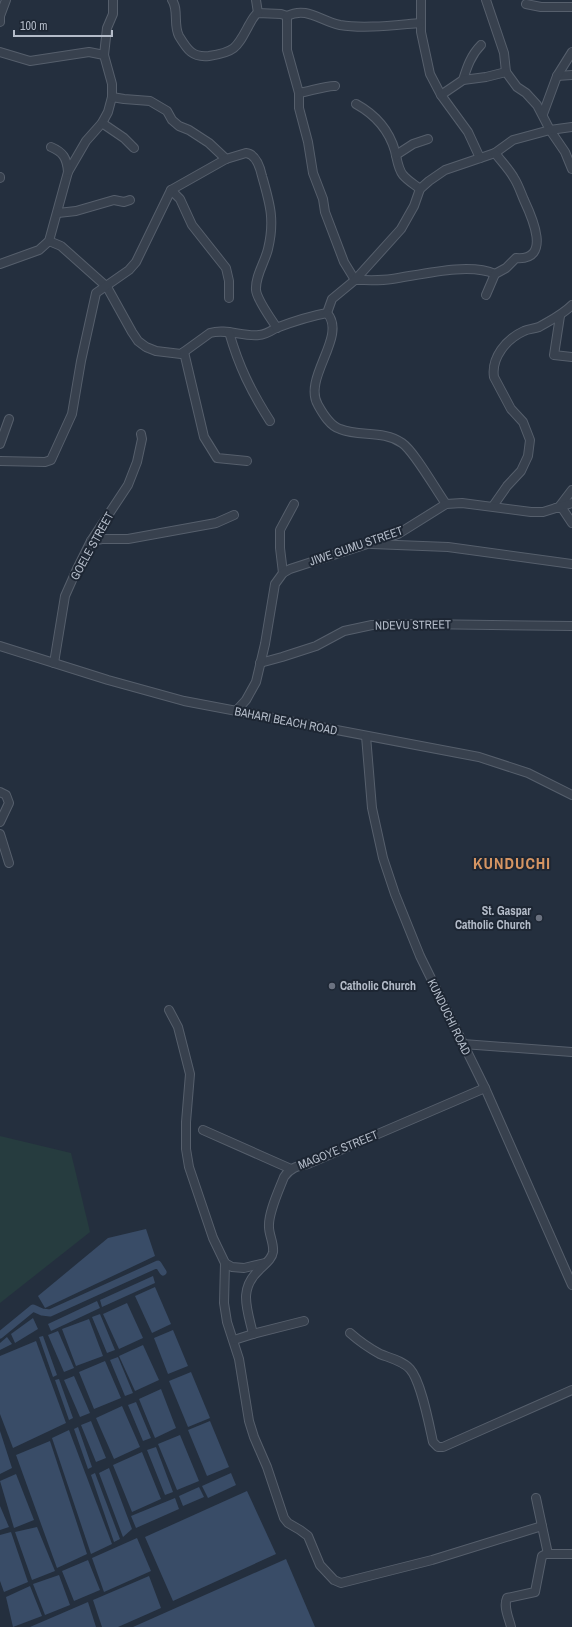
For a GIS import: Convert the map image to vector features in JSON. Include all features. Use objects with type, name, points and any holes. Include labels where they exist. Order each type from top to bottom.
[{"type":"street","points":[[0,22],[0,16],[6,0]]},
{"type":"street","points":[[0,264],[39,250],[49,241],[58,213],[68,172],[86,141],[102,123],[108,112],[112,96],[112,84],[104,55],[107,28],[113,14],[114,0]]},
{"type":"street","points":[[172,0],[175,8],[178,34],[189,50],[194,55],[200,56],[231,51],[243,37],[254,17],[258,13],[281,14],[287,16],[294,12],[302,12],[340,25],[370,26],[420,23]]},
{"type":"street","points":[[256,0],[258,13]]},
{"type":"street","points":[[421,0],[420,23],[424,52],[430,74],[440,95],[468,132],[480,158]]},
{"type":"street","points":[[486,0],[504,53],[506,72],[517,87],[526,93],[543,114],[550,130],[558,140],[572,169]]},
{"type":"street","points":[[526,4],[572,7]]},
{"type":"street","points":[[287,16],[287,50],[299,93],[299,108],[308,142],[313,173],[323,199],[325,212],[344,262],[355,280]]},
{"type":"street","points":[[463,80],[470,62],[481,45]]},
{"type":"street","points":[[0,52],[30,61],[89,52],[104,55]]},
{"type":"street","points":[[543,114],[557,76],[572,52]]},
{"type":"street","points":[[440,95],[463,80],[486,77],[506,72]]},
{"type":"street","points":[[557,76],[572,75]]},
{"type":"street","points":[[299,93],[335,86]]},
{"type":"street","points":[[112,96],[124,99],[150,101],[167,111],[172,120],[179,126],[189,130],[209,143],[226,159]]},
{"type":"street","points":[[356,104],[369,111],[380,121],[388,133],[403,176],[420,189]]},
{"type":"street","points":[[102,123],[124,138],[134,148]]},
{"type":"street","points":[[327,313],[332,299],[355,280],[401,229],[414,206],[420,189],[446,170],[495,153],[513,140],[550,130],[572,127]]},
{"type":"street","points":[[396,155],[413,144],[428,139]]},
{"type":"street","points":[[50,147],[59,151],[66,157],[68,172]]},
{"type":"street","points":[[0,461],[45,462],[51,460],[55,455],[72,414],[80,361],[96,293],[108,287],[129,270],[136,262],[171,190],[226,159],[239,154],[248,153],[256,160],[260,168],[272,214],[268,249],[256,285],[256,292],[277,328]]},
{"type":"street","points":[[486,295],[495,274],[506,268],[516,258],[523,258],[532,255],[537,246],[533,220],[515,178],[495,153]]},
{"type":"street","points":[[171,190],[180,199],[192,225],[226,268],[229,281],[228,298]]},
{"type":"street","points":[[58,213],[76,211],[114,200],[124,202],[130,200]]},
{"type":"street","points":[[49,241],[61,246],[108,287],[138,341],[146,347],[156,351],[181,354],[210,333],[221,331],[246,335],[261,335],[277,328],[327,313]]},
{"type":"street","points":[[355,280],[380,281],[444,270],[489,271],[495,274]]},
{"type":"street","points":[[493,506],[507,486],[521,471],[528,456],[530,446],[530,440],[523,422],[511,409],[494,377],[493,371],[496,357],[506,343],[516,335],[536,328],[560,316],[572,305]]},
{"type":"street","points":[[327,313],[331,319],[331,336],[328,351],[319,371],[315,385],[317,404],[329,422],[340,429],[386,435],[404,444],[446,504],[462,503],[532,512],[543,512],[572,503]]},
{"type":"street","points":[[560,316],[554,355],[572,357]]},
{"type":"street","points":[[229,332],[234,350],[249,387],[270,421]]},
{"type":"street","points":[[184,352],[191,376],[204,437],[209,446],[217,458],[247,461]]},
{"type":"street","points":[[0,444],[9,419]]},
{"type":"street","name":"GOELE STREET","points":[[54,663],[66,596],[91,541],[128,485],[137,462],[142,439],[141,434]]},
{"type":"street","points":[[558,508],[572,490]]},
{"type":"street","points":[[236,711],[246,700],[256,682],[275,584],[283,573],[280,548],[280,530],[294,504]]},
{"type":"street","name":"JIWE GUMU STREET","points":[[283,573],[290,569],[398,534],[446,504]]},
{"type":"street","points":[[558,508],[562,508],[572,523]]},
{"type":"street","points":[[91,541],[102,539],[128,540],[216,523],[234,515]]},
{"type":"street","points":[[365,544],[448,547],[572,564]]},
{"type":"street","name":"NDEVU STREET","points":[[260,663],[316,646],[344,631],[372,625],[418,624],[572,626]]},
{"type":"street","name":"BAHARI BEACH ROAD","points":[[0,646],[108,680],[184,701],[479,757],[528,773],[572,795]]},
{"type":"street","name":"KUNDUCHI ROAD","points":[[366,736],[372,808],[383,858],[395,894],[420,956],[485,1088],[572,1285]]},
{"type":"street","points":[[0,792],[6,795],[9,803],[0,822]]},
{"type":"street","points":[[0,834],[9,863]]},
{"type":"street","points":[[169,1010],[178,1027],[190,1074],[186,1122],[186,1149],[189,1167],[213,1238],[225,1263],[224,1303],[227,1322],[239,1358],[254,1437],[267,1467],[284,1518],[288,1523],[308,1536],[320,1565],[334,1580],[344,1583],[369,1575],[432,1560],[542,1526]]},
{"type":"street","points":[[463,1044],[572,1052]]},
{"type":"street","name":"MAGOYE STREET","points":[[253,1334],[246,1304],[246,1288],[252,1276],[271,1257],[273,1251],[269,1226],[270,1216],[284,1177],[291,1169],[308,1164],[485,1088]]},
{"type":"street","points":[[203,1130],[291,1169]]},
{"type":"street","points":[[225,1263],[232,1267],[244,1268],[266,1263]]},
{"type":"street","points":[[234,1340],[304,1321]]},
{"type":"street","points":[[350,1333],[364,1344],[379,1353],[402,1363],[411,1370],[421,1391],[433,1442],[438,1447],[443,1447],[572,1390]]},
{"type":"street","points":[[536,1498],[548,1554]]},
{"type":"street","points":[[511,1627],[505,1600],[510,1597],[535,1592],[540,1558],[548,1554],[572,1554]]},
{"type":"green space","points":[[0,1136],[71,1153],[90,1232],[0,1303]]},
{"type":"water","points":[[146,1229],[155,1256],[45,1308],[38,1296],[108,1238]]},
{"type":"water","points":[[153,1276],[155,1283],[102,1307],[100,1300]]},
{"type":"water","points":[[155,1287],[171,1324],[152,1333],[135,1296]]},
{"type":"water","points":[[97,1301],[100,1308],[51,1331],[48,1324]]},
{"type":"water","points":[[127,1303],[143,1338],[119,1349],[103,1314]]},
{"type":"water","points":[[100,1314],[115,1350],[107,1353],[92,1317]]},
{"type":"water","points":[[33,1318],[38,1329],[15,1343],[11,1334]]},
{"type":"water","points":[[89,1319],[103,1356],[76,1366],[62,1329]]},
{"type":"water","points":[[173,1330],[188,1366],[168,1374],[154,1338]]},
{"type":"water","points":[[58,1331],[74,1368],[64,1372],[48,1335]]},
{"type":"water","points":[[43,1336],[57,1375],[53,1377],[39,1337]]},
{"type":"water","points":[[7,1337],[12,1344],[0,1350],[0,1343]]},
{"type":"water","points":[[36,1341],[66,1423],[13,1448],[0,1414],[0,1356]]},
{"type":"water","points":[[143,1345],[159,1380],[135,1391],[119,1356]]},
{"type":"water","points":[[118,1357],[133,1393],[125,1396],[110,1360]]},
{"type":"water","points":[[105,1361],[121,1398],[94,1409],[79,1372]]},
{"type":"water","points":[[191,1372],[210,1418],[188,1427],[169,1381]]},
{"type":"water","points":[[74,1376],[90,1413],[80,1417],[64,1380]]},
{"type":"water","points":[[59,1379],[73,1418],[69,1420],[55,1380]]},
{"type":"water","points":[[161,1389],[176,1428],[155,1438],[139,1399]]},
{"type":"water","points":[[136,1402],[151,1438],[143,1441],[128,1405]]},
{"type":"water","points":[[122,1406],[140,1447],[114,1459],[96,1418]]},
{"type":"water","points":[[91,1421],[106,1458],[96,1462],[81,1425]]},
{"type":"water","points":[[210,1421],[229,1467],[207,1476],[188,1430]]},
{"type":"water","points":[[78,1427],[92,1467],[88,1469],[74,1429]]},
{"type":"water","points":[[69,1430],[112,1544],[91,1554],[52,1438]]},
{"type":"water","points":[[0,1431],[12,1468],[0,1474]]},
{"type":"water","points":[[180,1435],[199,1481],[177,1490],[158,1444]]},
{"type":"water","points":[[50,1441],[87,1554],[57,1568],[16,1455]]},
{"type":"water","points":[[156,1447],[173,1492],[165,1495],[147,1450]]},
{"type":"water","points":[[142,1452],[161,1499],[132,1512],[113,1465]]},
{"type":"water","points":[[109,1468],[132,1529],[123,1537],[99,1473]]},
{"type":"water","points":[[95,1473],[120,1539],[114,1542],[91,1475]]},
{"type":"water","points":[[231,1473],[236,1485],[208,1498],[202,1486]]},
{"type":"water","points":[[16,1474],[34,1520],[14,1528],[0,1481]]},
{"type":"water","points":[[199,1487],[204,1497],[183,1506],[179,1496]]},
{"type":"water","points":[[247,1491],[276,1554],[173,1601],[145,1537]]},
{"type":"water","points":[[175,1498],[179,1509],[136,1528],[131,1516]]},
{"type":"water","points":[[0,1506],[9,1527],[0,1530]]},
{"type":"water","points":[[37,1527],[55,1571],[32,1580],[15,1532]]},
{"type":"water","points":[[11,1532],[28,1582],[4,1592],[0,1581],[0,1535]]},
{"type":"water","points":[[137,1538],[151,1571],[104,1592],[92,1558]]},
{"type":"water","points":[[286,1559],[315,1627],[133,1627]]},
{"type":"water","points":[[88,1560],[100,1590],[74,1601],[62,1571]]},
{"type":"water","points":[[59,1575],[70,1605],[45,1615],[33,1584]]},
{"type":"water","points":[[149,1576],[161,1608],[118,1627],[102,1627],[93,1600]]},
{"type":"water","points":[[30,1586],[42,1616],[13,1627],[6,1597]]},
{"type":"water","points":[[88,1602],[96,1627],[30,1627]]},
{"type":"waterway","points":[[0,1335],[33,1308],[42,1312],[50,1313],[158,1264],[163,1272]]},
{"type":"place","name":"St. Gaspar Catholic Church","points":[[539,918]]},
{"type":"place","name":"Catholic Church","points":[[332,986]]},
{"type":"district","name":"KUNDUCHI","points":[[512,863]]}]
